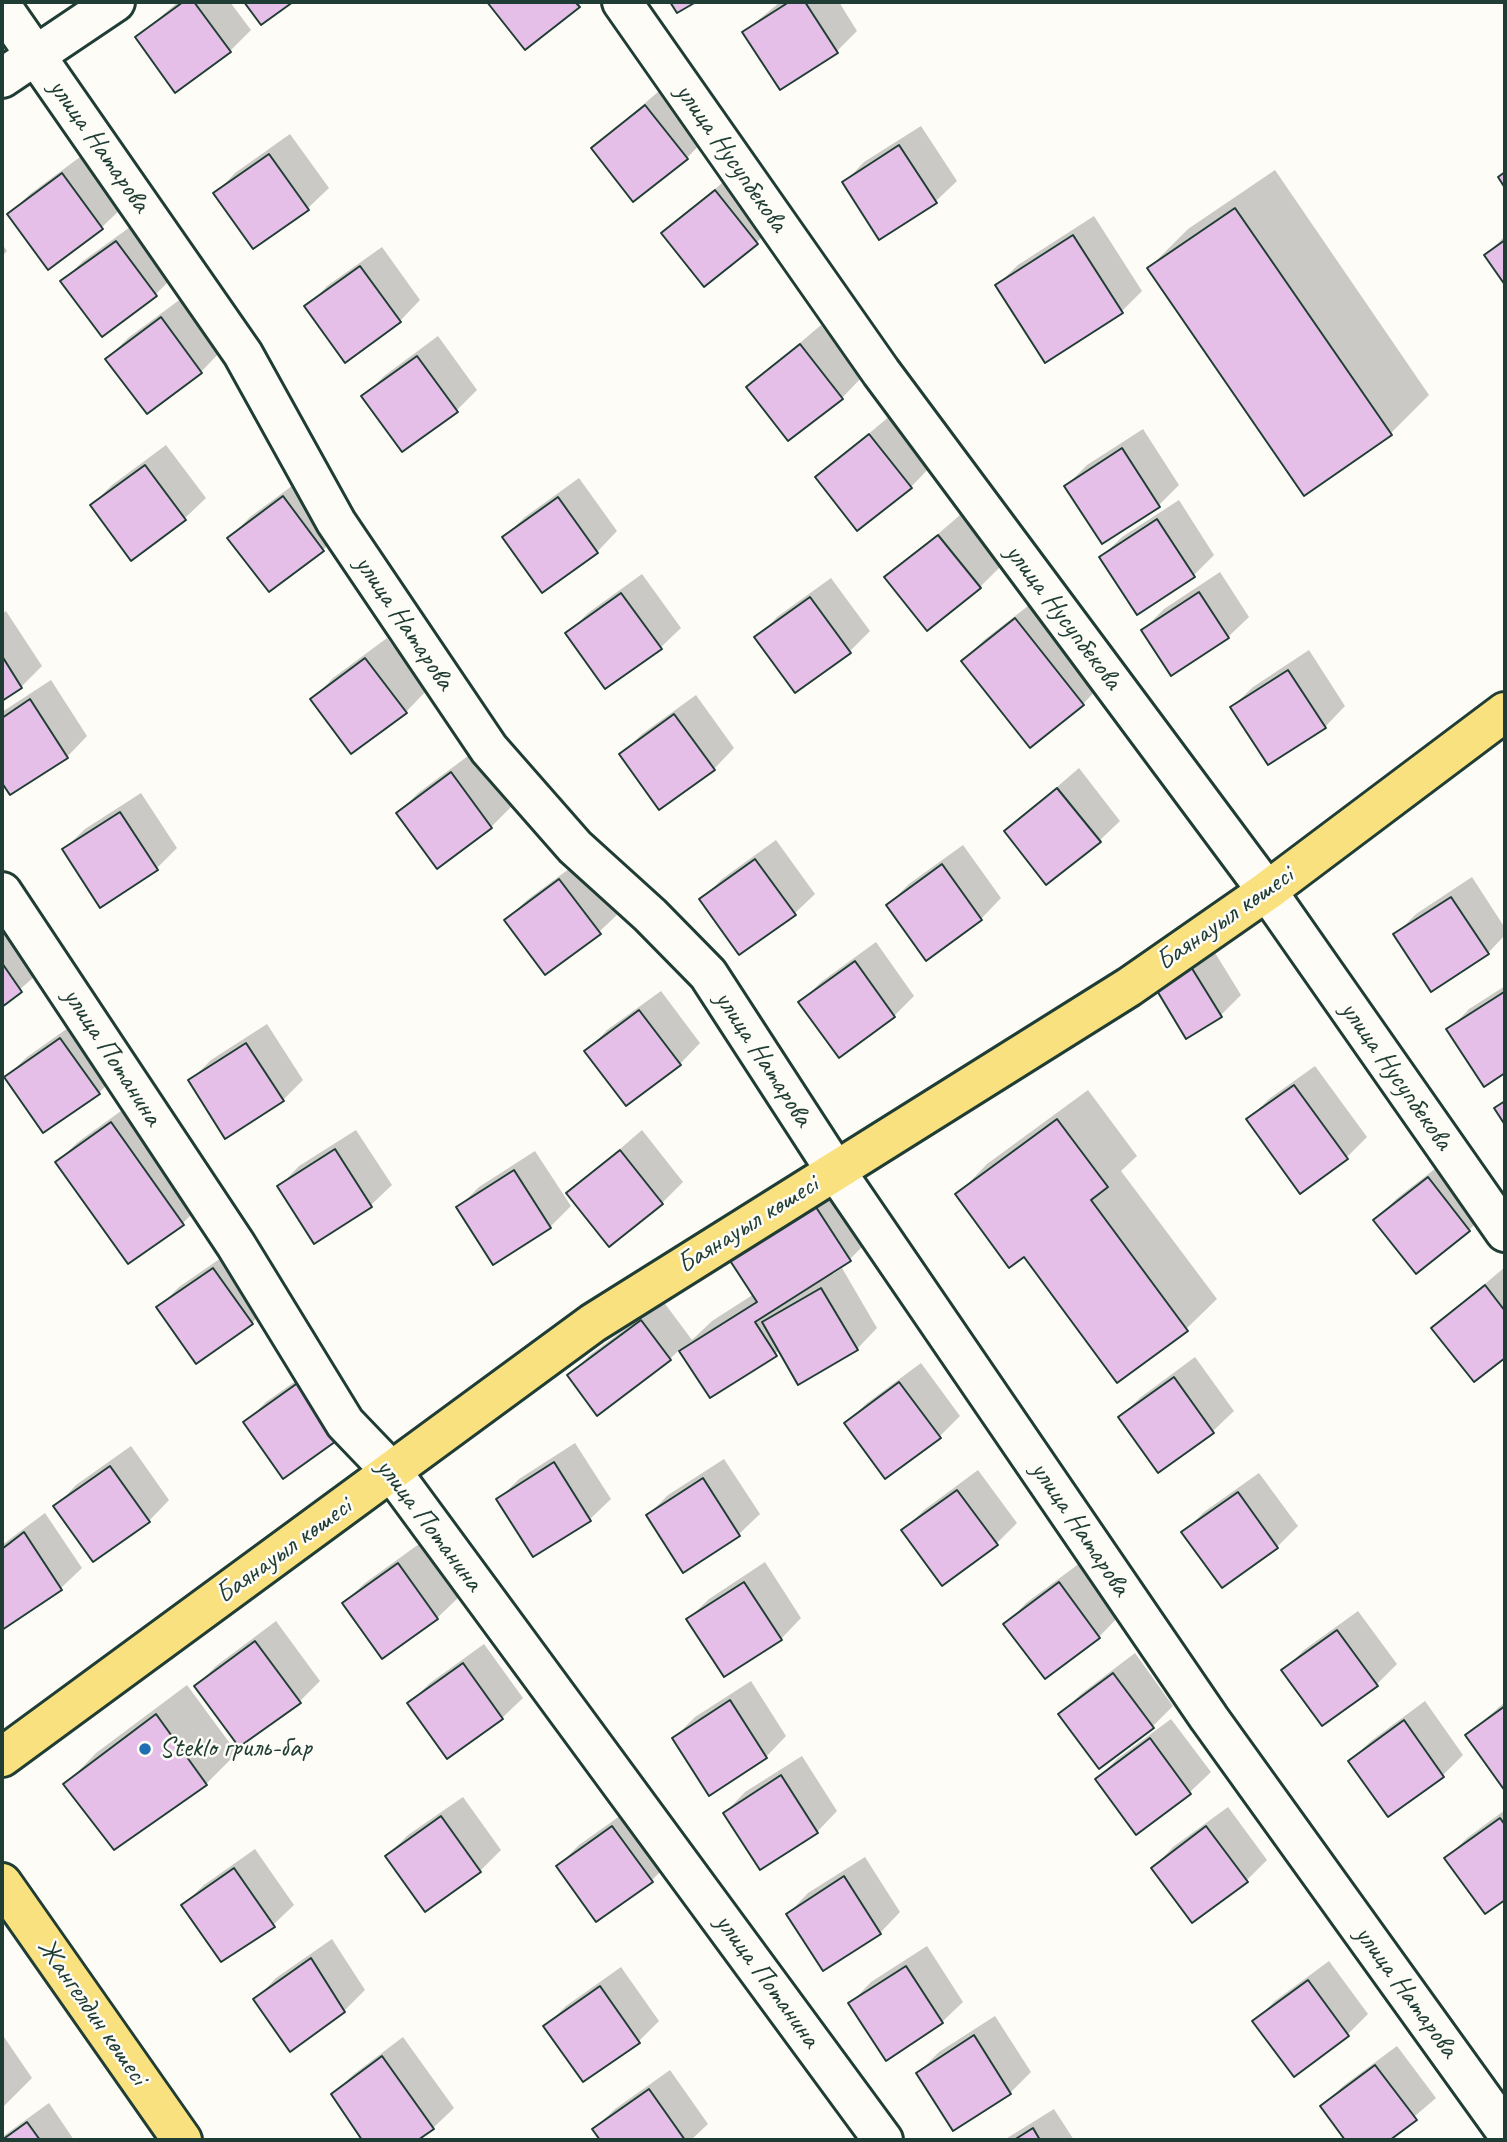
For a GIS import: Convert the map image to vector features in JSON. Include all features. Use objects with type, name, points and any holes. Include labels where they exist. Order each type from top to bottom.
[{"type":"main road","name":"Баянауыл көшесі","points":[[2,1757],[593,1323],[1129,987],[1267,891],[1505,712]]},
{"type":"main road","name":"Жангелдин көшесі","points":[[2,1883],[182,2140]]},
{"type":"street","points":[[2,78],[115,2]]},
{"type":"street","name":"улица Нусупбекова","points":[[622,2],[881,372],[1267,891],[1505,1232]]},
{"type":"street","name":"улица Натарова","points":[[2,7],[243,355],[336,522],[489,749],[575,848],[650,915],[708,974],[835,1170],[1209,1718],[1505,2130]]},
{"type":"street","name":"улица Потанина","points":[[2,892],[236,1245],[345,1423],[392,1472],[883,2140]]},
{"type":"building","points":[[183,2],[194,2],[231,52],[175,93],[135,37]]},
{"type":"building","points":[[244,2],[293,2],[261,25]]},
{"type":"building","points":[[487,2],[575,2],[580,7],[525,50]]},
{"type":"building","points":[[670,2],[696,2],[677,13]]},
{"type":"building","points":[[789,2],[805,2],[838,53],[780,90],[742,32]]},
{"type":"building","points":[[645,105],[688,159],[633,202],[591,148]]},
{"type":"building","points":[[899,145],[937,203],[879,240],[842,182]]},
{"type":"building","points":[[269,154],[309,210],[253,249],[213,193]]},
{"type":"building","points":[[1505,172],[1505,188],[1498,177]]},
{"type":"building","points":[[62,173],[103,229],[48,270],[7,214]]},
{"type":"building","points":[[715,190],[758,244],[704,287],[661,233]]},
{"type":"building","points":[[1235,208],[1392,435],[1304,496],[1147,268]]},
{"type":"building","points":[[1073,235],[1123,313],[1045,363],[995,285]]},
{"type":"building","points":[[1505,240],[1505,285],[1484,255]]},
{"type":"building","points":[[116,241],[157,296],[102,337],[60,281]]},
{"type":"building","points":[[360,266],[401,322],[345,363],[304,306]]},
{"type":"building","points":[[161,317],[202,373],[147,414],[105,359]]},
{"type":"building","points":[[800,344],[843,399],[788,441],[746,387]]},
{"type":"building","points":[[417,356],[458,412],[402,452],[361,396]]},
{"type":"building","points":[[869,434],[912,488],[857,531],[815,477]]},
{"type":"building","points":[[1122,448],[1160,507],[1102,544],[1064,486]]},
{"type":"building","points":[[145,465],[186,520],[131,561],[90,505]]},
{"type":"building","points":[[283,496],[324,551],[269,592],[227,538]]},
{"type":"building","points":[[558,497],[598,553],[542,593],[502,537]]},
{"type":"building","points":[[1157,519],[1195,577],[1137,615],[1099,557]]},
{"type":"building","points":[[938,535],[981,588],[927,631],[884,577]]},
{"type":"building","points":[[1199,592],[1229,638],[1171,676],[1141,630]]},
{"type":"building","points":[[621,593],[662,649],[605,689],[565,633]]},
{"type":"building","points":[[810,597],[851,653],[795,693],[754,637]]},
{"type":"building","points":[[1015,618],[1084,705],[1030,748],[961,661]]},
{"type":"building","points":[[2,656],[22,688],[2,701]]},
{"type":"building","points":[[365,658],[407,713],[351,754],[310,699]]},
{"type":"building","points":[[1288,670],[1326,728],[1268,765],[1230,707]]},
{"type":"building","points":[[30,699],[68,758],[10,795],[2,783],[2,718]]},
{"type":"building","points":[[674,714],[715,770],[659,810],[619,754]]},
{"type":"building","points":[[451,772],[492,828],[437,869],[396,813]]},
{"type":"building","points":[[1057,788],[1101,842],[1046,885],[1004,831]]},
{"type":"building","points":[[120,812],[158,870],[100,908],[62,849]]},
{"type":"building","points":[[755,859],[796,915],[739,955],[699,899]]},
{"type":"building","points":[[942,864],[982,920],[926,961],[886,905]]},
{"type":"building","points":[[559,879],[601,934],[545,975],[504,920]]},
{"type":"building","points":[[1451,897],[1489,954],[1431,992],[1393,934]]},
{"type":"building","points":[[855,961],[895,1017],[839,1058],[798,1002]]},
{"type":"building","points":[[1188,962],[1222,1017],[1186,1039],[1153,984]]},
{"type":"building","points":[[2,963],[22,992],[2,1007]]},
{"type":"building","points":[[1504,992],[1505,1073],[1484,1087],[1446,1029]]},
{"type":"building","points":[[639,1010],[681,1065],[626,1106],[584,1051]]},
{"type":"building","points":[[60,1038],[100,1094],[43,1133],[4,1077]]},
{"type":"building","points":[[246,1043],[284,1101],[225,1139],[188,1080]]},
{"type":"building","points":[[1294,1085],[1348,1159],[1300,1194],[1246,1119]]},
{"type":"building","points":[[1505,1101],[1505,1125],[1494,1108]]},
{"type":"building","points":[[1057,1119],[1108,1187],[1091,1200],[1188,1331],[1117,1383],[1024,1257],[1009,1268],[955,1194]]},
{"type":"building","points":[[111,1122],[184,1225],[128,1264],[55,1162]]},
{"type":"building","points":[[335,1149],[372,1207],[314,1244],[277,1186]]},
{"type":"building","points":[[620,1150],[663,1204],[609,1247],[566,1193]]},
{"type":"building","points":[[514,1170],[551,1228],[493,1265],[456,1207]]},
{"type":"building","points":[[1428,1177],[1470,1231],[1416,1274],[1373,1220]]},
{"type":"building","points":[[812,1201],[851,1261],[755,1322],[777,1356],[710,1398],[679,1351],[757,1302],[727,1256]]},
{"type":"building","points":[[213,1268],[253,1324],[196,1364],[156,1307]]},
{"type":"building","points":[[1485,1285],[1505,1311],[1505,1358],[1474,1382],[1431,1328]]},
{"type":"building","points":[[821,1288],[858,1350],[798,1385],[762,1322]]},
{"type":"building","points":[[641,1320],[671,1360],[597,1416],[567,1375]]},
{"type":"building","points":[[1174,1377],[1214,1433],[1158,1473],[1118,1417]]},
{"type":"building","points":[[299,1382],[339,1439],[283,1479],[243,1422]]},
{"type":"building","points":[[899,1382],[941,1438],[885,1479],[844,1423]]},
{"type":"building","points":[[554,1462],[591,1521],[533,1557],[496,1499]]},
{"type":"building","points":[[110,1466],[150,1522],[93,1562],[53,1506]]},
{"type":"building","points":[[703,1478],[740,1536],[683,1573],[646,1515]]},
{"type":"building","points":[[957,1490],[998,1545],[942,1586],[901,1530]]},
{"type":"building","points":[[1238,1492],[1278,1548],[1222,1588],[1181,1532]]},
{"type":"building","points":[[24,1532],[62,1590],[2,1630],[2,1549]]},
{"type":"building","points":[[398,1563],[438,1619],[382,1659],[342,1603]]},
{"type":"building","points":[[744,1582],[782,1640],[724,1677],[686,1619]]},
{"type":"building","points":[[1059,1582],[1100,1638],[1045,1679],[1003,1624]]},
{"type":"building","points":[[1337,1630],[1378,1686],[1322,1726],[1281,1670]]},
{"type":"building","points":[[255,1641],[301,1703],[239,1747],[194,1686]]},
{"type":"building","points":[[463,1663],[503,1719],[447,1759],[407,1703]]},
{"type":"building","points":[[1113,1673],[1154,1728],[1099,1769],[1058,1714]]},
{"type":"building","points":[[730,1700],[767,1758],[709,1796],[672,1738]]},
{"type":"building","points":[[1505,1706],[1505,1791],[1465,1735]]},
{"type":"building","name":"Steklo гриль-бар","points":[[156,1714],[207,1785],[114,1850],[63,1784]]},
{"type":"building","points":[[1404,1720],[1444,1777],[1388,1817],[1348,1761]]},
{"type":"building","points":[[1150,1738],[1191,1794],[1136,1835],[1095,1779]]},
{"type":"building","points":[[781,1775],[818,1833],[760,1870],[723,1813]]},
{"type":"building","points":[[441,1816],[481,1872],[425,1912],[385,1856]]},
{"type":"building","points":[[1500,1818],[1505,1825],[1505,1900],[1485,1914],[1444,1858]]},
{"type":"building","points":[[612,1826],[653,1882],[596,1922],[556,1866]]},
{"type":"building","points":[[1206,1826],[1248,1882],[1192,1923],[1151,1868]]},
{"type":"building","points":[[234,1868],[275,1927],[221,1962],[181,1905]]},
{"type":"building","points":[[844,1876],[881,1934],[823,1971],[786,1914]]},
{"type":"building","points":[[311,1958],[345,2012],[290,2052],[253,1999]]},
{"type":"building","points":[[906,1966],[943,2023],[886,2061],[848,2003]]},
{"type":"building","points":[[1308,1980],[1349,2036],[1294,2077],[1252,2021]]},
{"type":"building","points":[[600,1986],[640,2043],[583,2082],[543,2026]]},
{"type":"building","points":[[974,2035],[1011,2094],[953,2131],[916,2073]]},
{"type":"building","points":[[382,2056],[434,2129],[418,2140],[362,2140],[331,2094]]},
{"type":"building","points":[[1375,2065],[1417,2120],[1390,2140],[1345,2140],[1320,2106]]},
{"type":"building","points":[[649,2089],[685,2140],[600,2140],[592,2129]]},
{"type":"building","points":[[27,2122],[40,2140],[2,2140]]},
{"type":"building","points":[[1033,2128],[1040,2140],[1014,2140]]},
{"type":"place","name":"Steklo гриль-бар","points":[[145,1749]]}]
